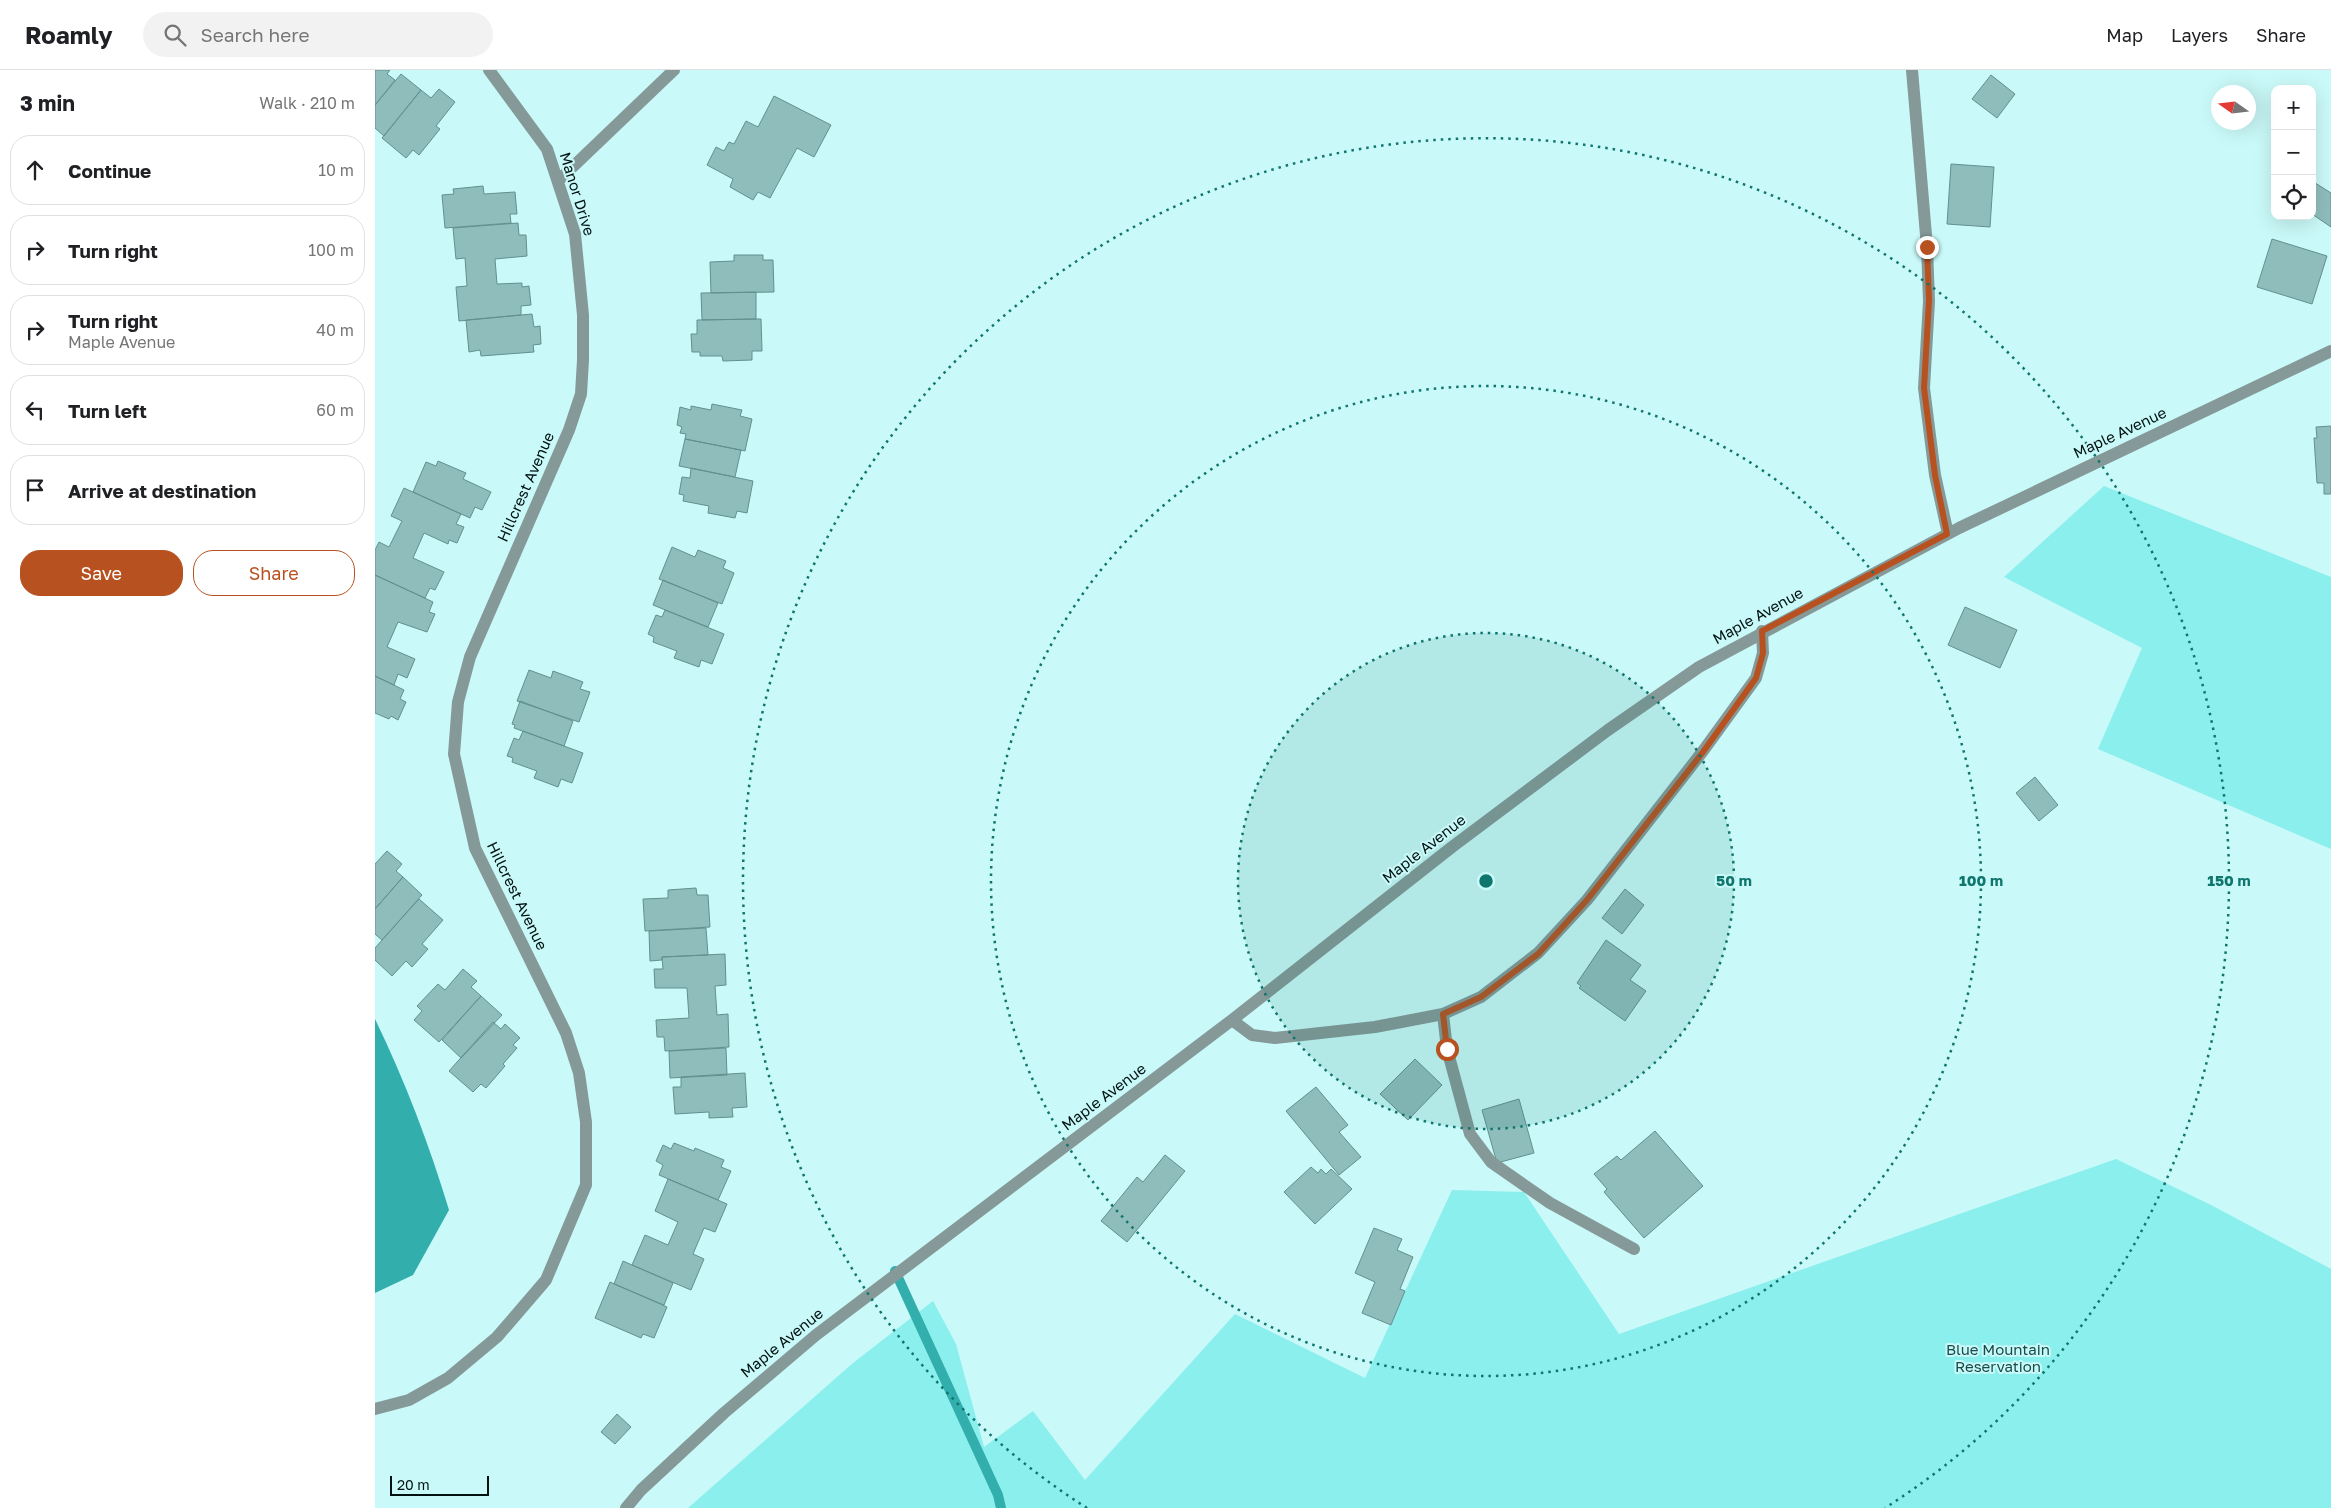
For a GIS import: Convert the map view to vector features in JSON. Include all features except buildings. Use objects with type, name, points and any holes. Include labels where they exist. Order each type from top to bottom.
[{"type":"street","name":"Manor Drive","points":[[489,70],[547,149],[559,180],[575,234],[581,285]]},
{"type":"street","points":[[559,180],[674,70]]},
{"type":"street","points":[[1912,70],[1927,247],[1929,300],[1924,388],[1935,475],[1947,534]]},
{"type":"street","name":"Hillcrest Avenue","points":[[375,1409],[409,1400],[448,1378],[497,1337],[546,1280],[586,1185],[586,1122],[579,1073],[566,1033],[475,848],[454,754],[459,702],[469,658],[569,430],[581,394],[583,360],[581,285]]},
{"type":"street","name":"Maple Avenue","points":[[626,1508],[641,1490],[724,1412],[816,1336],[1232,1020],[1452,847],[1608,730],[1699,667],[1762,631],[1947,534],[2331,351]]},
{"type":"street","points":[[1232,1020],[1252,1035],[1275,1038],[1375,1027],[1443,1014],[1481,997],[1538,954],[1587,900],[1703,752],[1756,678],[1763,653],[1762,631]]},
{"type":"street","points":[[1443,1014],[1447,1049],[1470,1134],[1491,1162],[1550,1203],[1634,1249]]},
{"type":"green space","points":[[2104,486],[2331,577],[2331,849],[2098,749],[2142,648],[2004,577]]},
{"type":"green space","name":"Blue Mountain Reservation","points":[[2116,1159],[2211,1205],[2331,1269],[2331,1508],[688,1508],[853,1363],[933,1301],[956,1344],[984,1447],[1033,1411],[1085,1480],[1235,1314],[1365,1378],[1452,1190],[1524,1192],[1619,1334]]},
{"type":"shaded area","points":[[375,1019],[416,1113],[449,1210],[413,1275],[375,1293]]},
{"type":"waterway","points":[[895,1271],[998,1495],[1001,1508]]},
{"type":"route","points":[[1447,1049],[1443,1014],[1481,997],[1538,954],[1587,900],[1703,752],[1756,678],[1763,653],[1762,631],[1947,534],[1935,475],[1924,388],[1929,300],[1927,247]]}]
